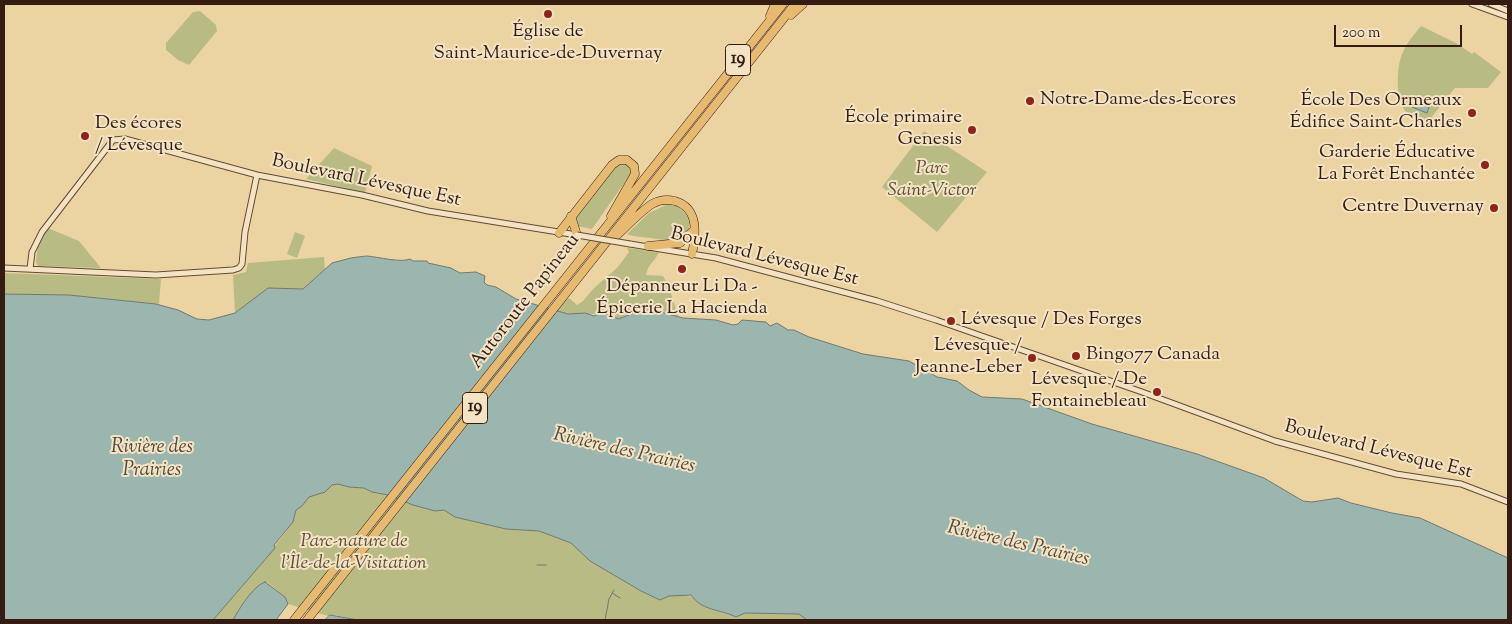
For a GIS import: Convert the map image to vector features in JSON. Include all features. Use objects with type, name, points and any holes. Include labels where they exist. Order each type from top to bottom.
[{"type":"highway","points":[[763,29],[775,4]]},
{"type":"highway","name":"Autoroute Papineau","points":[[294,620],[783,4]]},
{"type":"highway","name":"Autoroute Papineau","points":[[307,620],[794,4]]},
{"type":"highway","points":[[771,34],[803,4]]},
{"type":"highway","points":[[558,232],[614,162],[622,159],[629,161],[634,166],[634,174],[603,231]]},
{"type":"highway","points":[[598,252],[647,208],[661,201],[672,201],[685,206],[693,217],[695,234],[692,254]]},
{"type":"highway","points":[[571,216],[577,236]]},
{"type":"highway","points":[[648,246],[680,243],[688,238],[694,230]]},
{"type":"street","points":[[1472,4],[1508,17]]},
{"type":"street","points":[[1491,4],[1508,10]]},
{"type":"street","name":"Boulevard Lévesque Est","points":[[30,269],[32,252],[42,232],[114,140],[125,140],[257,175],[362,195],[428,211],[692,254],[803,281],[936,320],[1275,441],[1396,474],[1461,484],[1508,502]]},
{"type":"street","points":[[4,268],[156,275],[239,268],[242,264],[244,232],[257,175]]},
{"type":"green space","points":[[200,11],[216,25],[217,31],[189,65],[178,60],[166,50],[166,43],[193,12]]},
{"type":"green space","points":[[1421,26],[1456,43],[1472,54],[1474,52],[1501,72],[1488,88],[1455,88],[1426,124],[1413,118],[1406,112],[1402,106],[1398,91],[1399,65],[1403,52]]},
{"type":"green space","name":"Parc Saint-Victor","points":[[924,131],[987,172],[937,232],[882,187]]},
{"type":"green space","points":[[334,148],[372,166],[365,193],[306,179]]},
{"type":"green space","points":[[626,163],[631,168],[630,175],[592,229],[577,226],[575,217],[614,169]]},
{"type":"green space","points":[[668,204],[675,205],[685,213],[689,225],[685,235],[676,240],[669,240],[627,234],[649,213]]},
{"type":"green space","points":[[48,228],[79,241],[101,268],[38,266],[36,262],[38,244]]},
{"type":"green space","points":[[295,232],[305,236],[297,258],[287,254]]},
{"type":"green space","points":[[627,248],[659,252],[646,275],[663,276],[669,287],[678,316],[651,307],[641,309],[619,319],[606,314],[575,314],[557,311],[564,301],[569,298],[577,305],[583,301],[594,288],[617,268],[629,252]]},
{"type":"green space","points":[[324,257],[325,269],[303,289],[268,288],[235,313],[233,275],[246,272],[248,263]]},
{"type":"green space","points":[[4,273],[161,279],[159,304],[69,295],[4,294]]},
{"type":"green space","name":"Parc-nature de l'Île-de-la-Visitation","points":[[338,484],[364,488],[413,505],[435,511],[444,510],[455,517],[506,529],[539,531],[571,543],[590,561],[641,591],[660,599],[686,595],[736,617],[745,613],[799,614],[807,620],[358,620],[334,615],[328,616],[288,604],[285,597],[267,582],[247,600],[233,620],[213,620],[269,555],[289,528],[296,510],[309,497],[325,492],[332,485]]},
{"type":"water","points":[[1415,101],[1429,107],[1427,113],[1412,107]]},
{"type":"water","name":"Rivière des Prairies","points":[[367,256],[396,260],[427,261],[428,263],[451,268],[460,273],[476,272],[485,276],[484,282],[487,285],[496,287],[516,299],[568,314],[585,313],[594,316],[602,313],[619,319],[646,308],[656,308],[664,313],[683,318],[716,320],[733,325],[738,324],[742,320],[766,322],[770,326],[777,323],[788,330],[794,330],[809,337],[863,354],[909,361],[937,377],[957,381],[982,397],[1022,399],[1092,424],[1197,454],[1264,478],[1303,501],[1312,502],[1338,498],[1392,513],[1420,518],[1508,558],[1508,620],[807,620],[799,614],[745,613],[736,617],[706,607],[691,595],[669,596],[660,600],[590,561],[571,543],[539,531],[506,529],[455,517],[444,510],[435,511],[413,505],[364,488],[338,484],[332,485],[325,492],[309,497],[296,510],[293,522],[274,545],[275,548],[213,620],[4,620],[4,294],[69,295],[156,304],[178,310],[197,319],[209,320],[235,313],[268,288],[303,289],[332,263]]},
{"type":"water","points":[[265,582],[285,597],[288,604],[276,620],[233,620],[251,593],[260,584]]},
{"type":"water","points":[[330,615],[358,620],[325,620]]},
{"type":"waterway","points":[[537,565],[546,565]]},
{"type":"waterway","points":[[605,620],[609,599],[614,590]]},
{"type":"waterway","points":[[612,593],[620,598]]},
{"type":"place","name":"Église de Saint-Maurice-de-Duvernay","points":[[548,14]]},
{"type":"place","name":"Notre-Dame-des-Ecores","points":[[1030,101]]},
{"type":"place","name":"École Des Ormeaux Édifice Saint-Charles","points":[[1472,113]]},
{"type":"place","name":"École primaire Genesis","points":[[972,130]]},
{"type":"place","name":"Des écores / Lévesque","points":[[85,136]]},
{"type":"place","name":"Garderie Éducative La Forêt Enchantée","points":[[1485,165]]},
{"type":"place","name":"Centre Duvernay","points":[[1494,208]]},
{"type":"place","name":"Dépanneur Li Da - Épicerie La Hacienda","points":[[682,269]]},
{"type":"place","name":"Lévesque / Des Forges","points":[[951,321]]},
{"type":"place","name":"Bingo77 Canada","points":[[1076,356]]},
{"type":"place","name":"Lévesque / Jeanne-Leber","points":[[1032,358]]},
{"type":"place","name":"Lévesque / De Fontainebleau","points":[[1157,392]]}]
